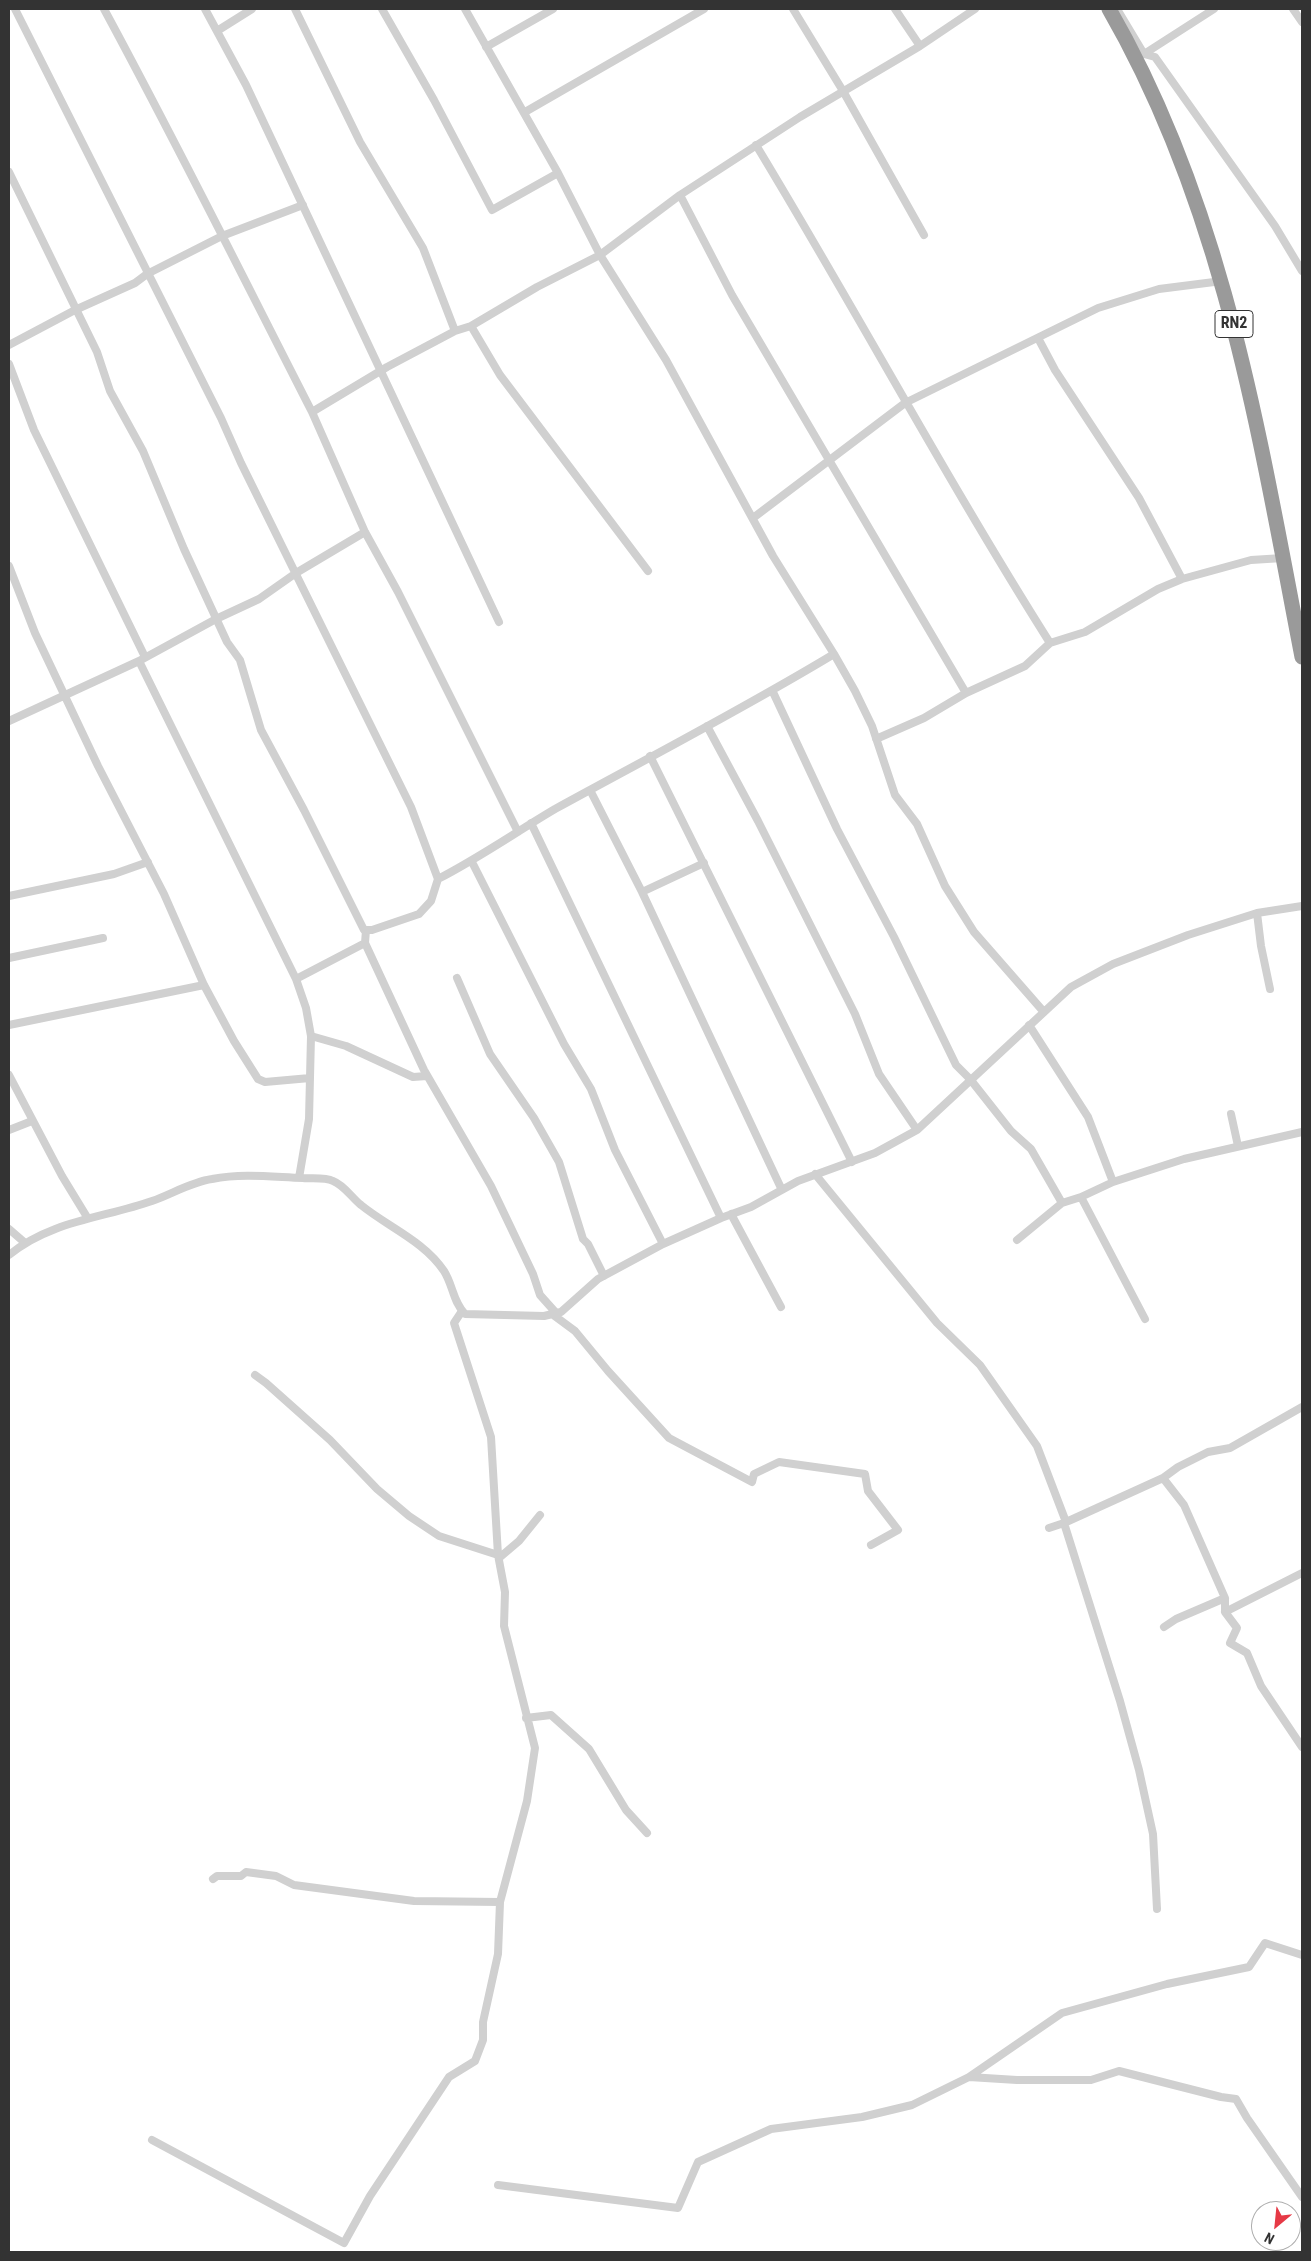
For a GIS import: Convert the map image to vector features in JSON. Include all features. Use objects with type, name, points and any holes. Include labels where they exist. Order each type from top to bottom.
[{"type":"highway","name":"RN2","points":[[1108,9],[1141,68],[1178,154],[1208,234],[1222,281],[1250,398],[1302,657]]},
{"type":"street","points":[[15,9],[221,418],[241,463],[411,807],[438,879],[431,901],[419,914],[366,930]]},
{"type":"street","points":[[104,9],[187,164],[312,412],[328,453],[365,532],[398,592],[518,832]]},
{"type":"street","points":[[205,9],[246,85],[304,204],[380,371],[499,622]]},
{"type":"street","points":[[218,31],[252,9]]},
{"type":"street","points":[[295,9],[360,142],[423,248],[455,332]]},
{"type":"street","points":[[382,9],[434,100],[492,210],[558,173]]},
{"type":"street","points":[[465,9],[558,173],[600,254],[666,360],[773,556],[855,691],[876,739],[895,795],[916,824],[945,886],[974,932],[1043,1011]]},
{"type":"street","points":[[486,47],[552,9]]},
{"type":"street","points":[[524,112],[704,9]]},
{"type":"street","points":[[793,9],[843,91],[924,235]]},
{"type":"street","points":[[895,9],[920,46]]},
{"type":"street","points":[[312,412],[380,371],[455,332],[471,326],[537,287],[600,254],[680,195],[756,145],[920,46],[976,9]]},
{"type":"street","points":[[1118,9],[1144,54],[1155,57],[1275,226],[1302,271]]},
{"type":"street","points":[[1144,54],[1214,9]]},
{"type":"street","points":[[1293,9],[1302,22]]},
{"type":"street","points":[[756,145],[830,266],[905,403],[997,559],[1050,643]]},
{"type":"street","points":[[9,172],[96,352],[110,392],[143,451],[216,619],[227,642],[240,660],[261,730],[366,930],[364,943],[427,1076],[491,1186],[533,1274],[540,1295],[554,1314],[575,1331],[608,1371],[669,1438],[682,1446],[752,1482],[754,1474],[779,1462],[865,1474],[868,1491],[898,1530],[871,1546]]},
{"type":"street","points":[[680,195],[732,295],[966,693]]},
{"type":"street","points":[[9,344],[75,310],[135,283],[147,274],[222,236],[304,204]]},
{"type":"street","points":[[753,518],[905,403],[1098,308],[1159,289],[1222,281]]},
{"type":"street","points":[[471,326],[500,375],[648,571]]},
{"type":"street","points":[[1038,338],[1055,370],[1139,498],[1182,579]]},
{"type":"street","points":[[9,364],[34,430],[296,979],[306,1008],[311,1036],[309,1119],[299,1178]]},
{"type":"street","points":[[9,721],[142,659],[216,619],[259,599],[296,573],[365,532]]},
{"type":"street","points":[[876,739],[924,718],[966,693],[1026,666],[1050,643],[1085,632],[1139,599],[1182,579],[1251,560],[1283,558]]},
{"type":"street","points":[[9,566],[35,633],[66,694],[98,766],[148,862],[204,985],[234,1041],[258,1079],[266,1082],[310,1078]]},
{"type":"street","points":[[438,879],[472,862],[531,823],[834,654]]},
{"type":"street","points":[[772,690],[837,829],[894,937],[956,1065],[970,1079],[1012,1131],[1031,1149],[1062,1203]]},
{"type":"street","points":[[707,726],[758,821],[855,1014],[879,1074],[917,1130]]},
{"type":"street","points":[[650,756],[852,1162]]},
{"type":"street","points":[[590,790],[642,892],[781,1188]]},
{"type":"street","points":[[531,823],[720,1218]]},
{"type":"street","points":[[9,896],[114,874],[148,862]]},
{"type":"street","points":[[472,862],[564,1044],[591,1089],[614,1150],[663,1244]]},
{"type":"street","points":[[642,892],[704,863]]},
{"type":"street","points":[[9,1255],[24,1242],[87,1217],[153,1201],[211,1179],[245,1175],[331,1180],[337,1182],[387,1225],[414,1241],[444,1271],[454,1291],[458,1307],[465,1314],[544,1316],[554,1314],[604,1276],[663,1244],[720,1218],[751,1207],[781,1188],[895,1144],[917,1130],[1071,987],[1113,964],[1188,935],[1257,913],[1302,906]]},
{"type":"street","points":[[1257,913],[1261,946],[1270,989]]},
{"type":"street","points":[[9,958],[103,938]]},
{"type":"street","points":[[296,979],[364,943]]},
{"type":"street","points":[[457,978],[490,1054],[534,1118],[559,1162],[581,1226],[583,1239],[588,1244],[604,1276]]},
{"type":"street","points":[[9,1026],[204,985]]},
{"type":"street","points":[[1029,1025],[1084,1109],[1096,1134],[1112,1182]]},
{"type":"street","points":[[311,1036],[346,1046],[413,1077],[427,1076]]},
{"type":"street","points":[[9,1075],[32,1121],[87,1217]]},
{"type":"street","points":[[1231,1114],[1238,1146]]},
{"type":"street","points":[[9,1130],[32,1121]]},
{"type":"street","points":[[1017,1240],[1062,1203],[1081,1197],[1112,1182],[1184,1159],[1302,1132]]},
{"type":"street","points":[[815,1174],[937,1323],[980,1364],[1037,1446],[1065,1523],[1120,1701],[1139,1770],[1153,1834],[1157,1910]]},
{"type":"street","points":[[1081,1197],[1145,1319]]},
{"type":"street","points":[[731,1214],[781,1307]]},
{"type":"street","points":[[9,1229],[24,1242]]},
{"type":"street","points":[[152,2140],[344,2244],[370,2196],[450,2076],[475,2061],[482,2040],[483,2022],[498,1954],[500,1902],[527,1801],[535,1748],[504,1626],[505,1592],[499,1557],[491,1437],[454,1323],[462,1310]]},
{"type":"street","points":[[255,1375],[330,1440],[378,1489],[409,1516],[439,1536],[499,1557]]},
{"type":"street","points":[[1049,1528],[1065,1523],[1163,1478],[1178,1466],[1208,1452],[1230,1448],[1302,1407]]},
{"type":"street","points":[[1163,1478],[1184,1506],[1225,1598],[1225,1612],[1238,1628],[1230,1643],[1248,1652],[1261,1686],[1302,1746]]},
{"type":"street","points":[[499,1557],[519,1541],[540,1515]]},
{"type":"street","points":[[1225,1612],[1302,1573]]},
{"type":"street","points":[[1164,1627],[1176,1619],[1225,1598]]},
{"type":"street","points":[[526,1718],[550,1715],[589,1750],[626,1810],[646,1833]]},
{"type":"street","points":[[213,1879],[217,1876],[242,1876],[246,1872],[276,1876],[294,1885],[414,1901],[500,1902]]},
{"type":"street","points":[[498,2185],[678,2208],[698,2162],[763,2132],[771,2129],[862,2117],[912,2105],[969,2076],[1062,2014],[1167,1984],[1249,1967],[1264,1943],[1302,1955]]},
{"type":"street","points":[[969,2076],[1017,2080],[1091,2080],[1119,2071],[1221,2097],[1236,2099],[1302,2197]]}]
